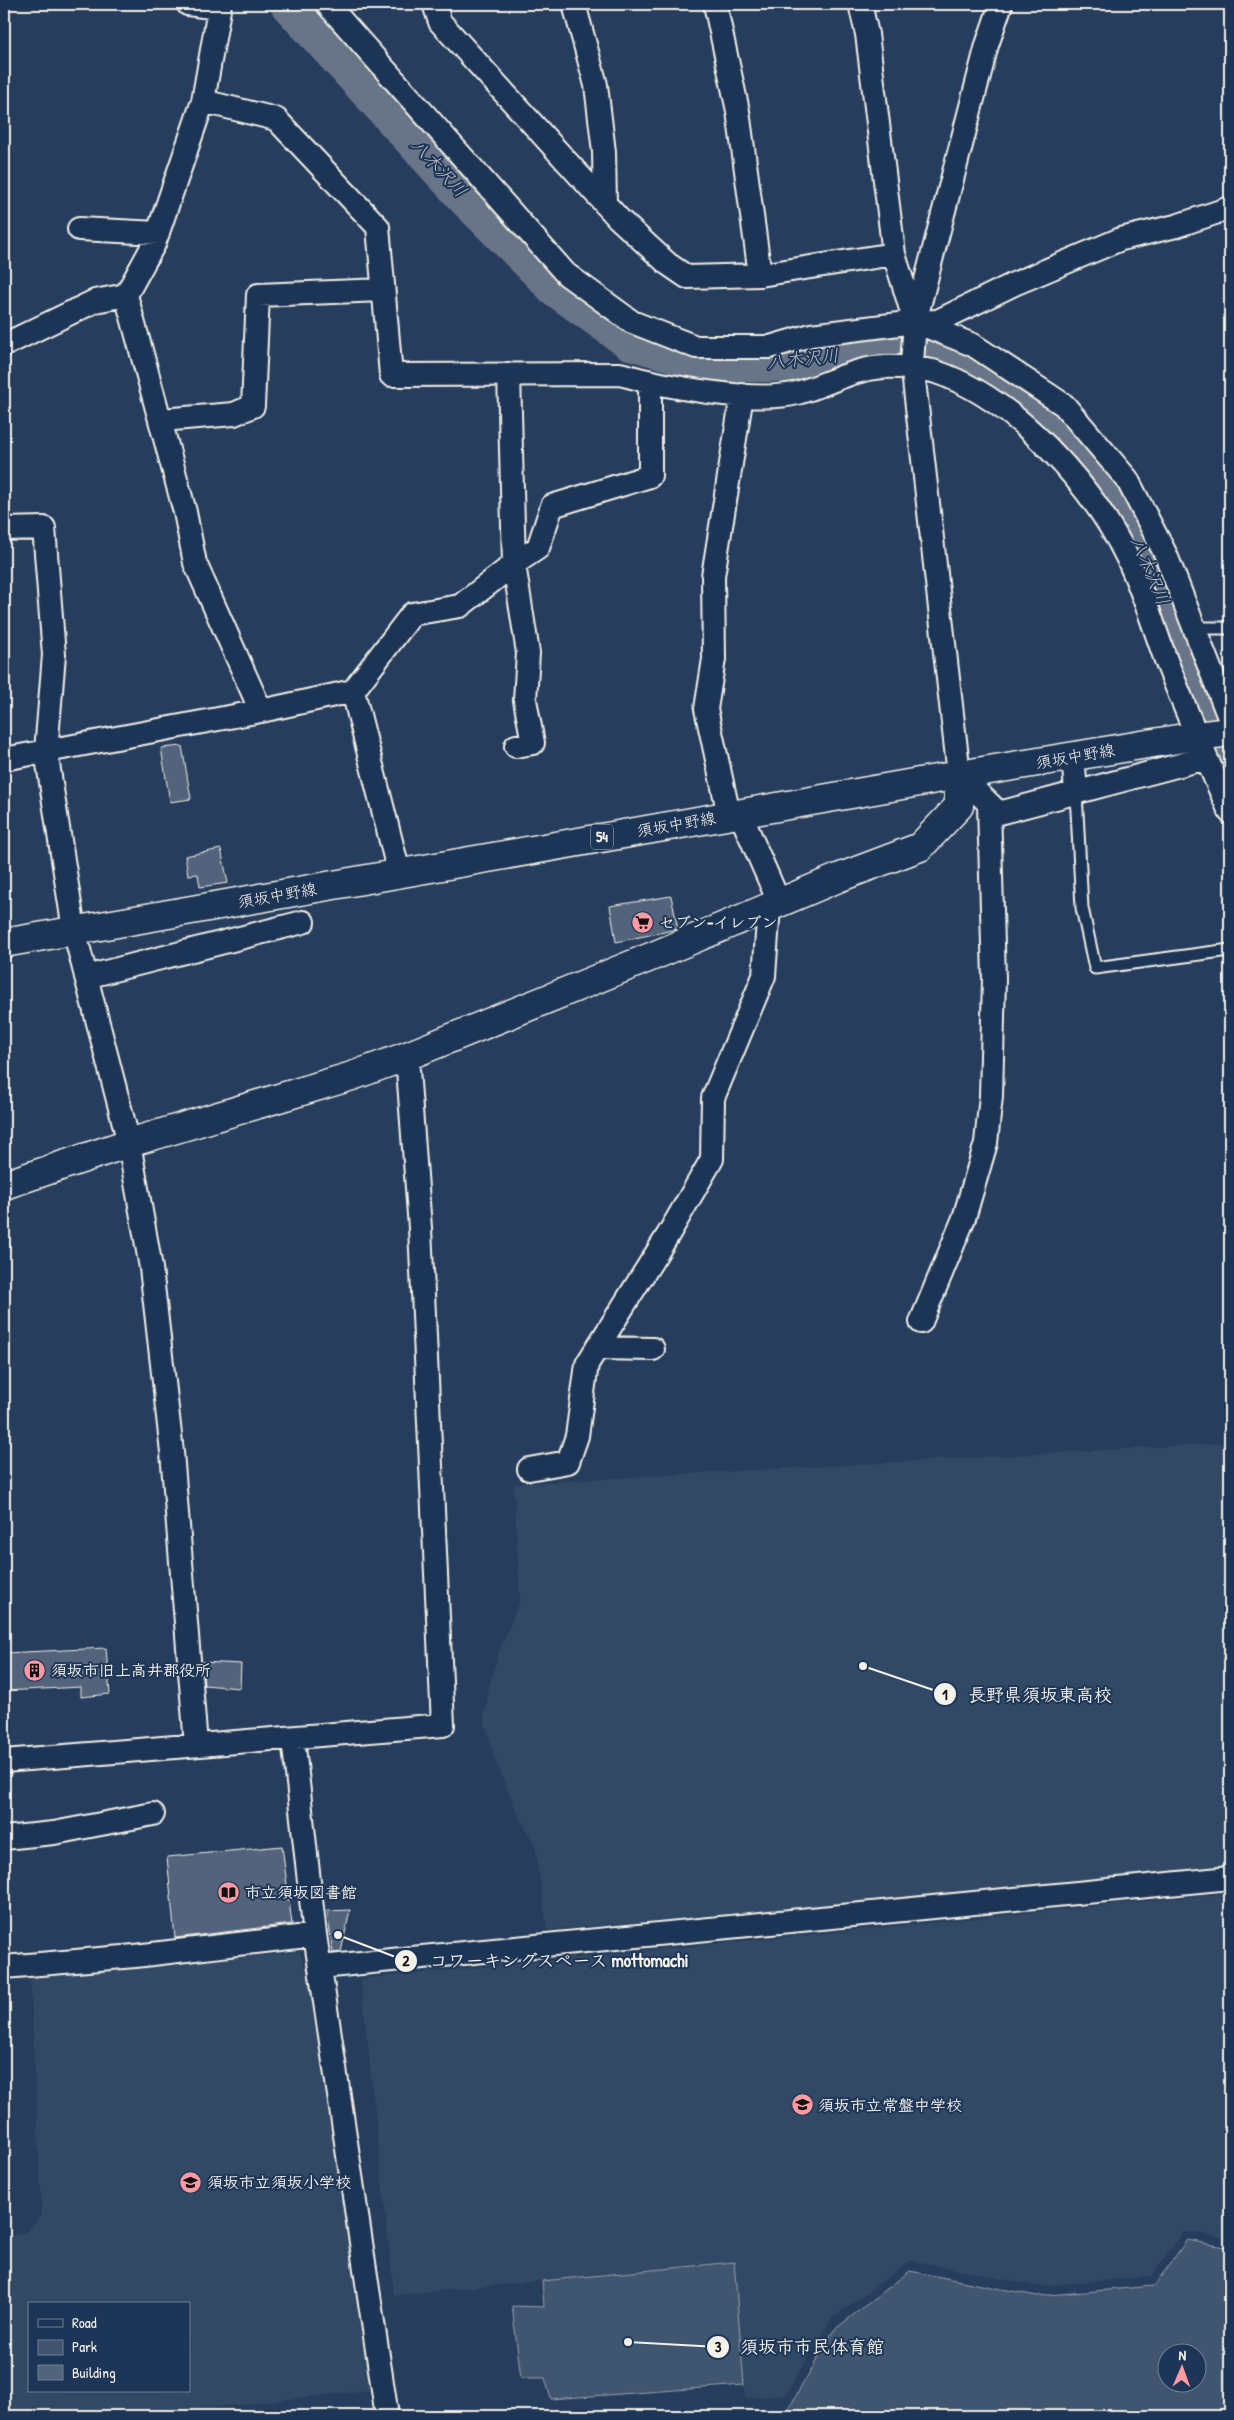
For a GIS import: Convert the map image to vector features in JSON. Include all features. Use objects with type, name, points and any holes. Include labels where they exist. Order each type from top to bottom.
[{"type":"main road","name":"須坂中野線","points":[[4,943],[959,774],[1040,763],[1073,755],[1201,743],[1230,728]]},
{"type":"main road","points":[[4,1185],[129,1143],[352,1076],[407,1056],[774,904],[920,846],[959,806],[959,774]]},
{"type":"street","points":[[188,4],[219,6],[204,101],[158,234],[126,295],[186,512],[195,563],[261,711]]},
{"type":"street","points":[[327,4],[566,274],[632,322],[696,347],[770,347],[811,335],[914,326],[938,321],[1014,284],[1120,239],[1176,226],[1230,208]]},
{"type":"street","points":[[434,4],[440,22],[606,204],[668,264],[687,277],[760,275],[894,254]]},
{"type":"street","points":[[574,4],[596,85],[604,152],[606,204]]},
{"type":"street","points":[[715,4],[738,111],[760,275]]},
{"type":"street","points":[[860,4],[867,34],[894,254],[914,326]]},
{"type":"street","points":[[1001,4],[987,45],[914,326],[913,366],[959,774],[989,806],[999,813],[1076,792],[1201,743]]},
{"type":"street","points":[[204,101],[276,118],[378,227],[391,375],[620,374],[650,382],[742,395],[796,394],[852,372],[886,367],[913,366],[935,371],[994,402],[1033,434],[1063,463],[1089,494],[1127,557],[1230,812]]},
{"type":"street","points":[[79,229],[158,234]]},
{"type":"street","points":[[161,420],[234,414],[253,406],[258,295],[384,290]]},
{"type":"street","points":[[4,345],[95,301],[126,295]]},
{"type":"street","points":[[914,326],[974,345],[1064,405],[1127,479],[1166,555],[1230,728]]},
{"type":"street","points":[[509,374],[514,564],[528,653],[524,700],[533,743],[516,746]]},
{"type":"street","points":[[4,759],[261,711],[353,691],[412,614],[460,606],[538,548],[552,506],[650,476],[650,382]]},
{"type":"street","points":[[529,1470],[568,1462],[577,1436],[587,1364],[668,1236],[712,1159],[713,1098],[764,976],[774,904],[735,814],[706,709],[714,659],[713,576],[742,395]]},
{"type":"street","points":[[4,529],[44,528],[54,655],[46,751],[74,930],[129,1143],[151,1268],[172,1452],[196,1744]]},
{"type":"street","points":[[353,691],[399,873]]},
{"type":"street","points":[[1073,755],[1076,792]]},
{"type":"street","points":[[921,1322],[964,1218],[986,1144],[991,1096],[994,979],[989,806]]},
{"type":"street","points":[[86,977],[303,922]]},
{"type":"street","points":[[4,1761],[196,1744],[443,1726],[420,1228],[407,1056]]},
{"type":"street","points":[[597,1348],[653,1349]]},
{"type":"street","points":[[293,1738],[315,1935],[387,2416]]},
{"type":"street","points":[[4,1838],[54,1833],[153,1814]]},
{"type":"street","points":[[320,1967],[1230,1878]]},
{"type":"street","points":[[4,1967],[135,1956],[315,1935]]},
{"type":"lane","points":[[1194,628],[1230,628]]},
{"type":"lane","points":[[1076,792],[1082,908],[1095,968],[1230,950]]},
{"type":"shaded area","points":[[1230,1443],[1230,1869],[547,1930],[535,1846],[515,1808],[495,1759],[484,1718],[489,1687],[501,1646],[520,1601],[514,1484]]},
{"type":"shaded area","name":"須坂市立常盤中学校","points":[[1230,1893],[1230,2239],[1184,2231],[1151,2276],[1038,2286],[911,2260],[831,2319],[785,2395],[745,2398],[733,2262],[394,2295],[361,1979]]},
{"type":"shaded area","name":"須坂市立須坂小学校","points":[[300,1952],[317,2007],[358,2292],[369,2390],[138,2416],[4,2416],[4,2237],[27,2232],[42,2214],[30,1975]]},
{"type":"green space","points":[[1187,2240],[1230,2248],[1230,2416],[758,2416],[785,2415],[834,2330],[910,2271],[1037,2296],[1154,2286]]},
{"type":"green space","points":[[734,2262],[744,2385],[551,2399],[545,2378],[521,2378],[512,2306],[544,2307],[542,2281]]},
{"type":"building","points":[[182,746],[191,799],[170,802],[161,748]]},
{"type":"building","points":[[221,849],[228,883],[200,887],[198,874],[188,875],[185,856]]},
{"type":"building","points":[[671,896],[678,929],[616,942],[610,906]]},
{"type":"building","points":[[106,1648],[110,1694],[81,1697],[81,1687],[4,1691],[4,1653]]},
{"type":"building","points":[[202,1662],[241,1664],[240,1688],[204,1685]]},
{"type":"building","name":"市立須坂図書館","points":[[282,1846],[292,1924],[175,1938],[167,1857]]},
{"type":"building","points":[[350,1910],[341,1952],[333,1953],[327,1911]]},
{"type":"waterway","name":"八木沢川","points":[[289,4],[466,198],[556,288],[630,341],[708,363],[783,363],[882,349],[947,354],[1001,385],[1062,435],[1098,474],[1126,515],[1153,573],[1230,762]]},
{"type":"place","name":"セブン-イレブン","points":[[643,922]]},
{"type":"place","name":"長野県須坂東高校","points":[[863,1666]]},
{"type":"place","name":"須坂市旧上高井郡役所","points":[[35,1670]]},
{"type":"place","name":"市立須坂図書館","points":[[229,1892]]},
{"type":"place","name":"コワーキングスペース mottomachi","points":[[338,1935]]},
{"type":"place","name":"須坂市立常盤中学校","points":[[802,2105]]},
{"type":"place","name":"須坂市立須坂小学校","points":[[191,2182]]},
{"type":"place","name":"須坂市市民体育館","points":[[628,2342]]}]
